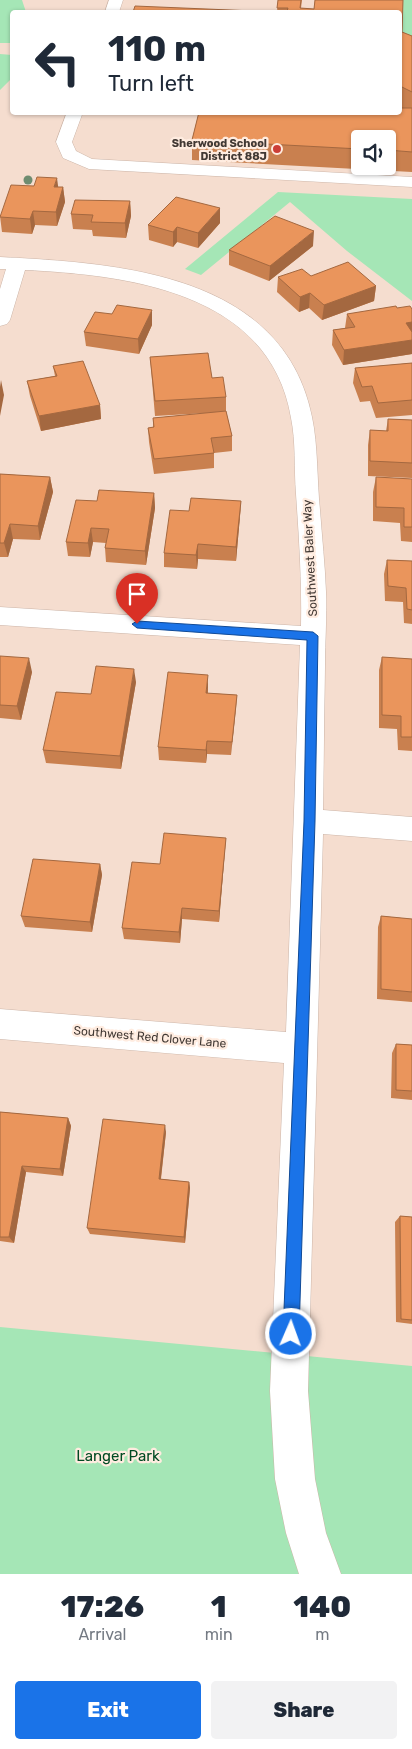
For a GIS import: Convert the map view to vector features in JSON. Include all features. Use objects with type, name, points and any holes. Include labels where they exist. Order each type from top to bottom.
[{"type":"street","points":[[74,115],[64,142],[70,154],[89,164],[412,182]]},
{"type":"street","points":[[0,320],[8,263]]},
{"type":"street","name":"Southwest Baler Way","points":[[8,263],[116,272],[148,278],[198,294],[217,304],[259,334],[277,356],[295,392],[302,418],[314,593],[310,821],[289,1391],[295,1479],[306,1533],[320,1574]]},
{"type":"street","points":[[0,616],[313,636]]},
{"type":"street","points":[[310,821],[412,829]]},
{"type":"street","name":"Southwest Red Clover Lane","points":[[0,1024],[301,1050]]},
{"type":"green space","points":[[0,0],[22,0],[25,10],[10,10],[10,43],[0,43]]},
{"type":"green space","points":[[401,0],[412,0],[412,48],[402,48]]},
{"type":"green space","points":[[0,54],[10,55],[10,80],[0,90]]},
{"type":"green space","points":[[278,192],[412,199],[412,301],[347,251],[290,202],[201,275],[185,269]]},
{"type":"green space","name":"Langer Park","points":[[0,1327],[412,1366],[412,1574],[0,1574]]},
{"type":"building","points":[[278,0],[301,0],[300,8],[314,9],[315,0],[403,0],[402,32],[402,10],[287,10],[288,8],[277,8]]},
{"type":"building","points":[[135,6],[230,10],[134,10]]},
{"type":"building","points":[[402,32],[412,36],[412,92],[402,87]]},
{"type":"building","points":[[402,108],[412,108],[412,152],[396,151],[396,130],[351,130],[351,149],[192,140],[198,115],[402,115]]},
{"type":"building","points":[[37,177],[57,178],[54,187],[63,187],[56,212],[33,211],[30,219],[0,217],[11,185],[34,186]]},
{"type":"building","points":[[176,197],[220,208],[198,233],[177,227],[173,232],[148,225]]},
{"type":"building","points":[[75,200],[130,201],[125,223],[91,222],[93,215],[71,214]]},
{"type":"building","points":[[275,216],[314,231],[270,266],[229,250]]},
{"type":"building","points":[[348,262],[376,286],[324,305],[310,293],[300,297],[278,277],[302,269],[311,276]]},
{"type":"building","points":[[117,305],[152,310],[138,339],[84,332],[95,312],[112,314]]},
{"type":"building","points":[[396,306],[397,308],[410,306],[412,309],[412,322],[406,323],[412,332],[412,340],[344,350],[333,330],[355,327],[347,314]]},
{"type":"building","points":[[208,353],[212,378],[223,377],[226,397],[155,401],[150,357]]},
{"type":"building","points":[[83,361],[100,405],[39,416],[27,381],[57,376],[53,366]]},
{"type":"building","points":[[412,363],[412,400],[378,403],[372,386],[362,387],[355,368]]},
{"type":"building","points":[[226,411],[232,436],[211,438],[214,453],[154,459],[148,428],[154,427],[153,418]]},
{"type":"building","points":[[388,419],[412,420],[412,463],[370,461],[370,430],[388,431]]},
{"type":"building","points":[[0,474],[50,477],[38,526],[10,524],[4,543],[0,543]]},
{"type":"building","points":[[376,477],[412,479],[412,527],[404,527],[404,508],[376,507]]},
{"type":"building","points":[[99,490],[154,493],[145,551],[105,548],[109,529],[91,528],[88,543],[66,542],[76,500],[97,501]]},
{"type":"building","points":[[191,498],[241,501],[236,547],[198,544],[196,555],[164,553],[170,510],[189,511]]},
{"type":"building","points":[[387,560],[412,561],[412,610],[407,609],[406,588],[388,586]]},
{"type":"building","points":[[0,656],[29,658],[17,706],[0,705]]},
{"type":"building","points":[[382,657],[412,659],[412,737],[401,737],[401,716],[382,715]]},
{"type":"building","points":[[96,666],[134,669],[120,756],[43,750],[56,692],[91,694]]},
{"type":"building","points":[[168,672],[208,675],[206,693],[237,695],[232,742],[207,741],[206,750],[158,747]]},
{"type":"building","points":[[164,833],[226,838],[219,911],[182,908],[179,932],[122,928],[132,862],[160,864]]},
{"type":"building","points":[[33,859],[100,864],[90,922],[21,916]]},
{"type":"building","points":[[381,916],[412,919],[412,992],[381,989]]},
{"type":"building","points":[[396,1044],[412,1045],[412,1091],[396,1090]]},
{"type":"building","points":[[0,1112],[68,1118],[60,1169],[22,1166],[9,1237],[0,1237]]},
{"type":"building","points":[[103,1119],[165,1125],[159,1179],[189,1182],[184,1237],[87,1228]]},
{"type":"building","points":[[400,1216],[412,1217],[412,1320],[401,1319]]},
{"type":"place","name":"Sherwood School District 88J","points":[[277,149]]},
{"type":"route","points":[[137,624],[313,636],[310,821],[291,1334]]}]
